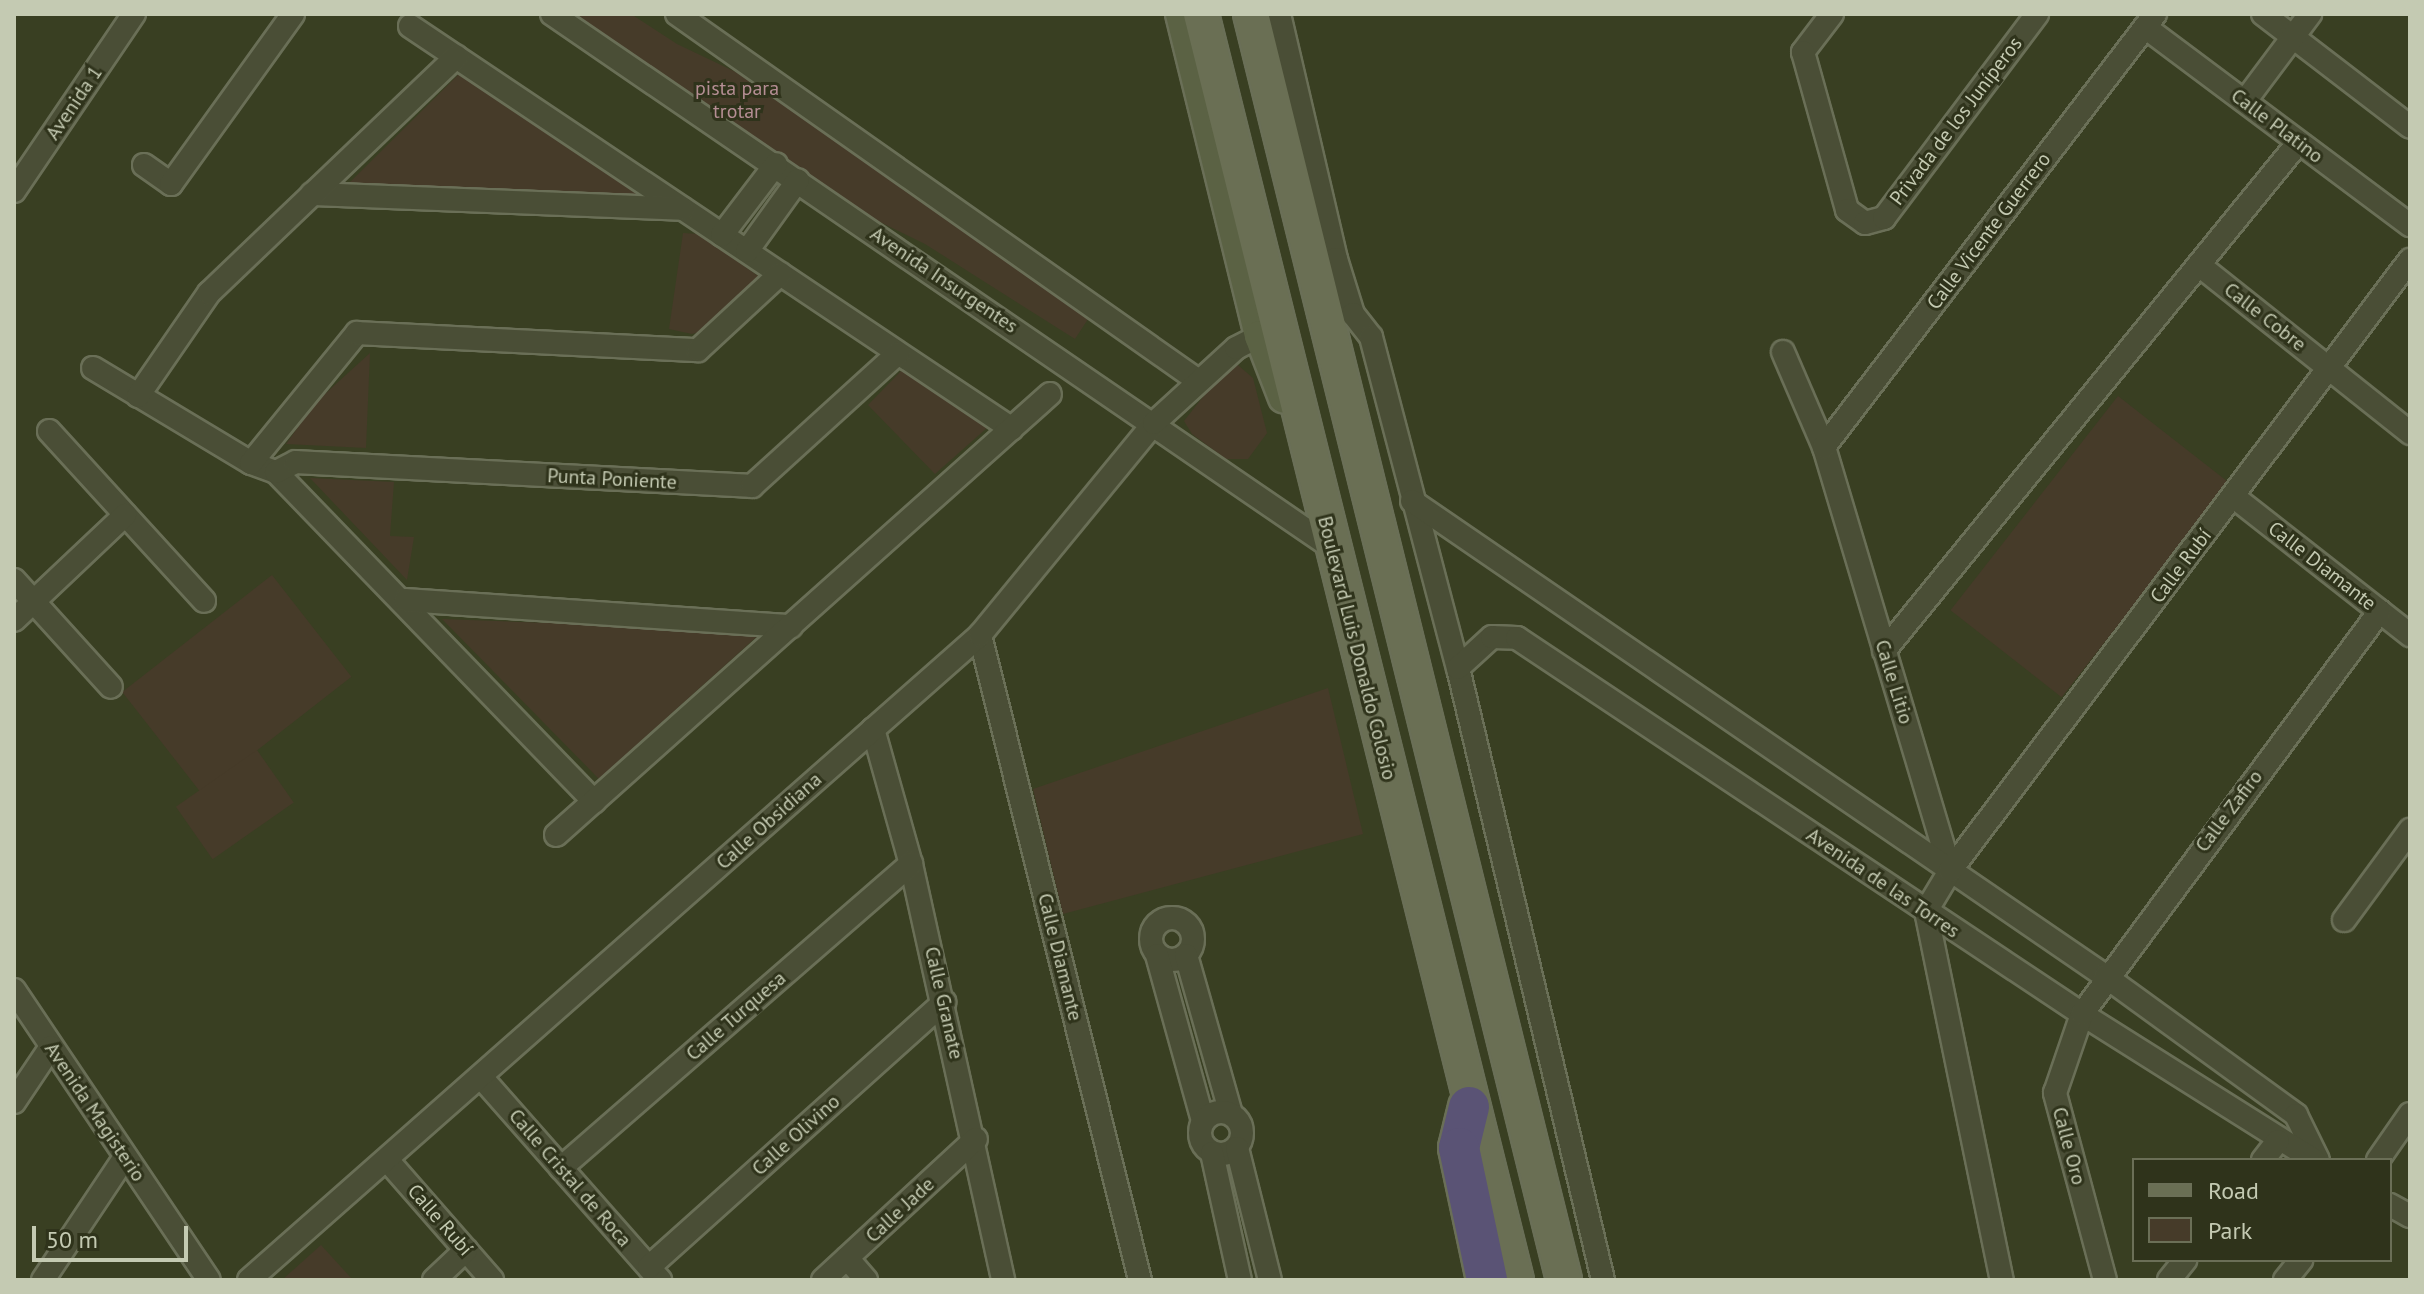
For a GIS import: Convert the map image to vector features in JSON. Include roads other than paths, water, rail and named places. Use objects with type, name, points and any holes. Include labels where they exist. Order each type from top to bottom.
[{"type":"highway","points":[[1469,1107],[1459,1148],[1487,1280]]},
{"type":"main road","name":"Boulevard Luis Donaldo Colosio","points":[[1201,14],[1469,1107],[1516,1280]]},
{"type":"main road","points":[[1251,14],[1564,1280]]},
{"type":"street","name":"Avenida 1","points":[[14,191],[134,14]]},
{"type":"street","points":[[144,165],[171,184],[293,14]]},
{"type":"street","name":"Avenida Insurgentes","points":[[552,14],[776,164],[1334,549]]},
{"type":"street","points":[[677,14],[1197,380]]},
{"type":"street","points":[[1181,14],[1260,336],[1309,460]]},
{"type":"street","points":[[1279,14],[1336,259],[1353,314],[1371,337],[1458,668],[1603,1280]]},
{"type":"street","name":"Privada de los Juníperos","points":[[1832,14],[1803,52],[1847,210],[1865,223],[1884,218],[2037,14]]},
{"type":"street","points":[[2263,14],[2410,127]]},
{"type":"street","points":[[2245,101],[2310,14]]},
{"type":"street","name":"Calle Platino","points":[[2150,21],[2298,143],[2410,225]]},
{"type":"street","name":"Calle Vicente Guerrero","points":[[1824,447],[2150,21]]},
{"type":"street","points":[[410,26],[1012,429]]},
{"type":"street","points":[[138,396],[209,293],[456,57]]},
{"type":"street","points":[[1884,651],[2298,143]]},
{"type":"street","points":[[722,235],[776,164]]},
{"type":"street","points":[[747,251],[798,180]]},
{"type":"street","points":[[312,194],[683,209]]},
{"type":"street","name":"Calle Rubí","points":[[1950,871],[2410,260]]},
{"type":"street","name":"Calle Cobre","points":[[2199,265],[2410,433]]},
{"type":"street","points":[[251,463],[357,333],[698,350],[780,274]]},
{"type":"street","name":"Calle Obsidiana","points":[[249,1280],[388,1161],[980,635],[1154,423],[1197,380],[1236,348],[1260,336]]},
{"type":"street","name":"Calle Litio","points":[[1783,352],[1824,447],[1950,871]]},
{"type":"street","name":"Punta Poniente","points":[[276,472],[296,462],[752,486],[898,353]]},
{"type":"street","points":[[93,368],[251,463],[276,472],[405,600],[594,801]]},
{"type":"street","points":[[556,835],[1050,394]]},
{"type":"street","points":[[49,431],[204,601]]},
{"type":"street","name":"Calle Diamante","points":[[2234,497],[2410,635]]},
{"type":"street","points":[[1412,501],[2105,976],[2221,1060],[2296,1115],[2315,1158]]},
{"type":"street","points":[[14,620],[125,515]]},
{"type":"street","points":[[14,580],[111,687]]},
{"type":"street","points":[[405,600],[791,626]]},
{"type":"street","name":"Calle Zafiro","points":[[2082,1014],[2105,976],[2380,611]]},
{"type":"street","name":"Calle Diamante","points":[[980,635],[1140,1280]]},
{"type":"street","name":"Avenida de las Torres","points":[[1458,668],[1492,637],[1517,638],[2082,1014],[2278,1141],[2312,1158]]},
{"type":"street","name":"Calle Granate","points":[[873,729],[911,864],[944,1002],[976,1139],[1003,1280]]},
{"type":"street","points":[[2344,920],[2410,830]]},
{"type":"street","name":"Calle Turquesa","points":[[561,1168],[911,864]]},
{"type":"street","points":[[1950,871],[1926,911],[2002,1280]]},
{"type":"street","points":[[1240,1280],[1212,1153],[1200,1139],[1203,1121],[1150,937],[1154,927],[1172,918],[1181,920],[1193,937],[1186,955],[1231,1114],[1242,1129],[1237,1148],[1270,1280]]},
{"type":"street","points":[[1157,955],[1177,960],[1186,955]]},
{"type":"street","name":"Avenida Magisterio","points":[[14,990],[205,1278]]},
{"type":"street","name":"Calle Olivino","points":[[655,1274],[944,1002]]},
{"type":"street","name":"Calle Oro","points":[[2082,1014],[2055,1093],[2105,1280]]},
{"type":"street","points":[[14,1102],[51,1047]]},
{"type":"street","points":[[2200,1090],[2221,1060]]},
{"type":"street","name":"Calle Cristal de Roca","points":[[481,1077],[655,1274]]},
{"type":"street","points":[[1203,1121],[1211,1114],[1231,1114]]},
{"type":"street","points":[[2379,1158],[2410,1114]]},
{"type":"street","name":"Calle Jade","points":[[823,1280],[976,1139]]},
{"type":"street","points":[[2265,1158],[2278,1141]]},
{"type":"street","points":[[1212,1153],[1226,1154],[1237,1148]]},
{"type":"street","points":[[43,1280],[125,1157]]},
{"type":"street","name":"Calle Rubí","points":[[388,1161],[492,1280]]},
{"type":"street","points":[[2392,1206],[2410,1216]]},
{"type":"street","points":[[434,1280],[466,1250]]},
{"type":"street","points":[[847,1258],[866,1280]]},
{"type":"street","points":[[2169,1280],[2183,1262]]},
{"type":"street","points":[[2285,1280],[2299,1262]]},
{"type":"park label","name":"pista para trotar","points":[[737,100]]}]
